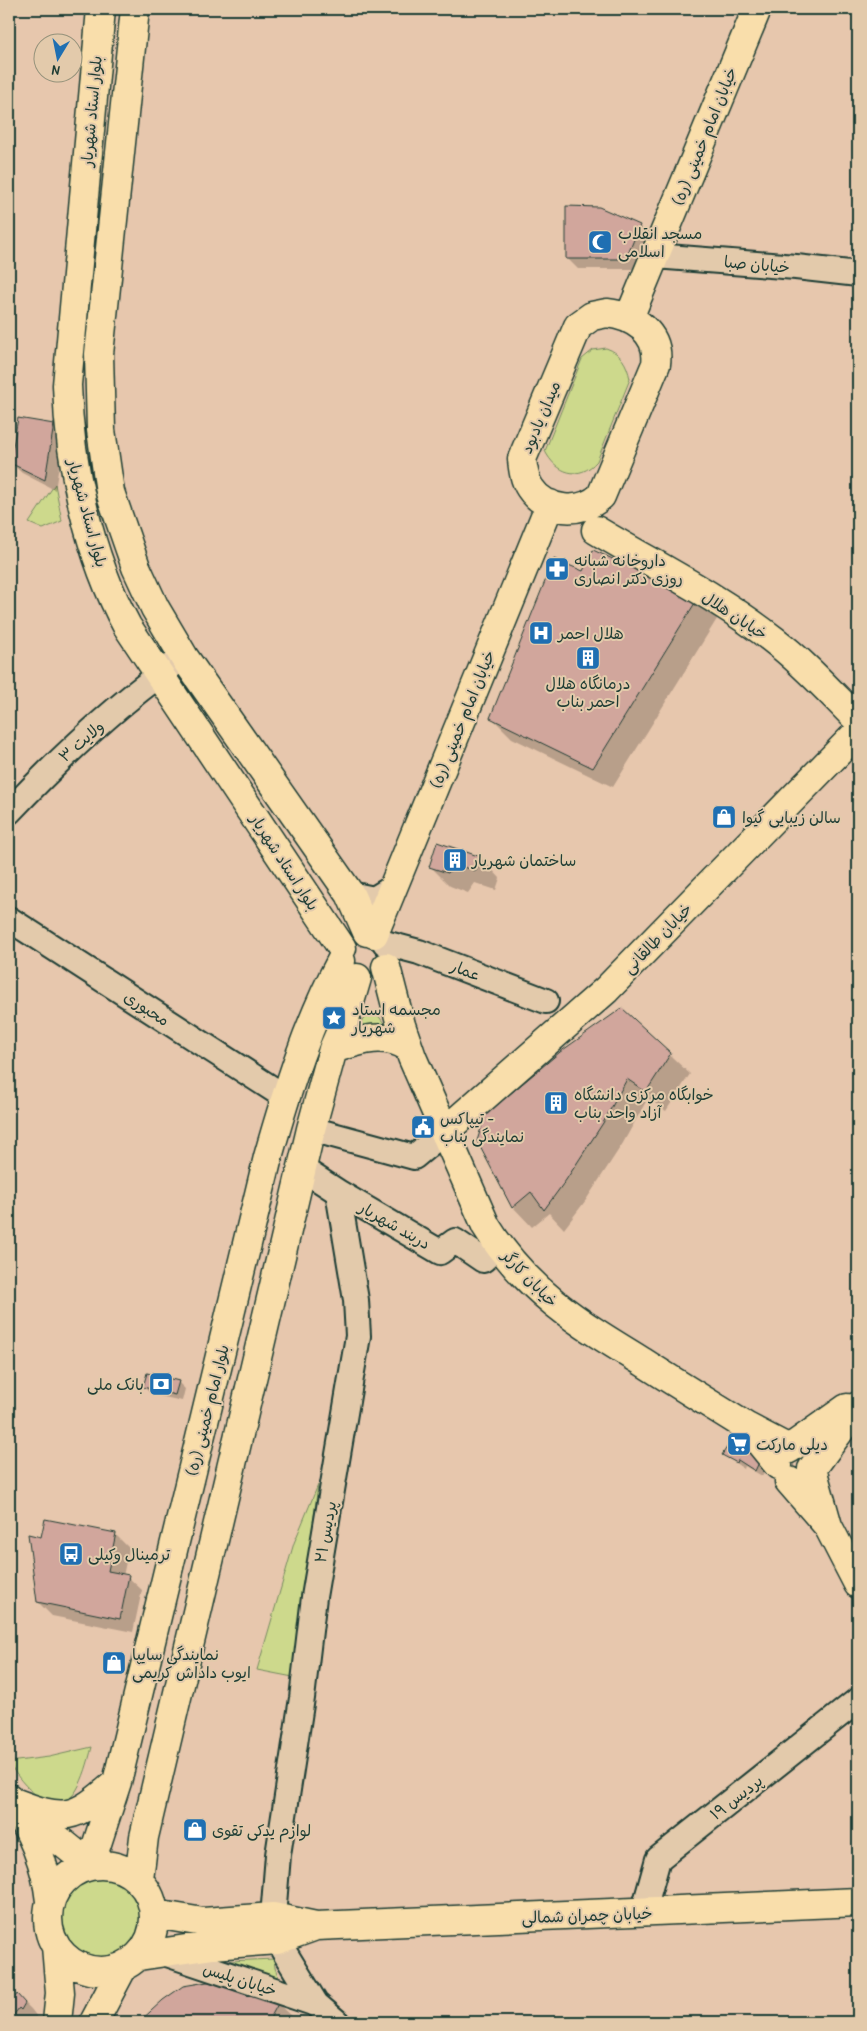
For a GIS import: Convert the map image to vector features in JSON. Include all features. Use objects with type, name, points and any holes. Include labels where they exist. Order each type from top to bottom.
[{"type":"main road","name":"بلوار استاد شهریار","points":[[101,9],[68,368],[70,441],[83,505],[116,606],[158,675],[236,787],[364,955]]},
{"type":"main road","name":"بلوار استاد شهریار","points":[[135,9],[99,354],[101,430],[110,492],[136,567],[155,608],[184,658],[350,894],[364,955]]},
{"type":"main road","name":"خیابان امام خمینی (ره)","points":[[629,318],[756,9]]},
{"type":"main road","name":"میدان یادبود","points":[[553,506],[542,500],[531,489],[524,474],[522,459],[578,326],[592,316],[607,313],[638,322],[649,333],[656,348],[656,364],[619,457],[601,496],[594,502]]},
{"type":"main road","points":[[553,506],[572,509],[588,506],[594,502]]},
{"type":"main road","name":"خیابان امام خمینی (ره)","points":[[364,955],[553,506]]},
{"type":"main road","name":"خیابان هلال","points":[[596,530],[743,618],[769,636],[807,668],[858,720]]},
{"type":"main road","name":"خیابان طالقانی","points":[[444,1132],[606,990],[858,732]]},
{"type":"main road","points":[[139,1880],[146,1830],[301,1168],[333,1049],[343,1026],[364,955]]},
{"type":"main road","name":"خیابان کارگر","points":[[364,955],[408,1047],[486,1226],[498,1246],[522,1273],[568,1316],[746,1427],[792,1466],[828,1526],[858,1584]]},
{"type":"main road","name":"بلوار امام خمینی (ره)","points":[[90,1865],[118,1782],[268,1157],[285,1097],[322,998],[364,955]]},
{"type":"main road","points":[[333,1049],[371,1038],[393,1040],[408,1047]]},
{"type":"main road","points":[[792,1466],[858,1400]]},
{"type":"main road","points":[[792,1466],[858,1406]]},
{"type":"main road","points":[[10,1800],[45,1814],[58,1815],[75,1812],[99,1798],[118,1782]]},
{"type":"main road","points":[[10,1800],[90,1865]]},
{"type":"main road","points":[[10,1800],[41,1859],[47,1876],[50,1901],[48,1921],[56,1946],[60,1993],[57,2022]]},
{"type":"main road","points":[[50,1901],[62,1882],[80,1869],[90,1865],[112,1865],[131,1873],[139,1880],[151,1897],[155,1914],[150,1940],[142,1959],[94,2022]]},
{"type":"main road","name":"خیابان چمران شمالی","points":[[155,1914],[203,1922],[275,1929],[858,1902]]},
{"type":"main road","name":"خیابان چمران شمالی","points":[[142,1959],[212,1945],[275,1929]]},
{"type":"main road","points":[[56,1946],[69,1960],[86,1969],[104,1971],[142,1959]]},
{"type":"street","points":[[93,92],[126,95]]},
{"type":"street","name":"خیابان صبا","points":[[655,256],[858,274]]},
{"type":"street","points":[[594,502],[593,513],[596,530]]},
{"type":"street","points":[[553,506],[596,530]]},
{"type":"street","name":"ولایت ۳","points":[[9,812],[60,759],[158,675],[184,658]]},
{"type":"street","points":[[350,894],[374,899],[392,888]]},
{"type":"street","name":"محبوری","points":[[9,919],[285,1097]]},
{"type":"street","name":"عمار","points":[[364,955],[419,952],[546,1001]]},
{"type":"street","points":[[311,1129],[414,1157],[444,1132]]},
{"type":"street","points":[[301,1168],[338,1192]]},
{"type":"street","name":"دربند شهریار","points":[[338,1192],[440,1252],[455,1241],[483,1260],[498,1246]]},
{"type":"street","name":"پردیس ۲۱","points":[[275,1929],[278,1855],[302,1698],[314,1597],[358,1336],[356,1300],[338,1192]]},
{"type":"street","name":"پردیس ۱۹","points":[[644,1913],[658,1859],[858,1700]]},
{"type":"street","name":"خیابان پلیس","points":[[275,1929],[316,2004],[337,2022]]},
{"type":"street","name":"خیابان پلیس","points":[[142,1959],[316,2004]]},
{"type":"green space","points":[[606,348],[619,356],[627,369],[630,379],[597,461],[590,468],[583,471],[576,473],[568,472],[555,465],[545,451],[582,359],[593,350]]},
{"type":"green space","points":[[55,484],[62,521],[43,529],[29,523]]},
{"type":"green space","points":[[368,1012],[377,1014],[393,1035],[353,1035]]},
{"type":"green space","points":[[318,1485],[293,1677],[257,1670],[294,1543]]},
{"type":"green space","points":[[92,1747],[84,1775],[76,1791],[67,1800],[58,1803],[48,1802],[30,1790],[14,1772],[9,1763],[49,1757]]},
{"type":"green space","points":[[92,1873],[110,1873],[126,1880],[139,1893],[146,1909],[146,1927],[139,1943],[126,1956],[110,1963],[92,1963],[76,1956],[63,1943],[56,1927],[56,1909],[63,1893],[76,1880]]},
{"type":"green space","points":[[274,1959],[281,1984],[229,1961]]},
{"type":"building","name":"مسجد انقلاب اسلامی","points":[[566,206],[599,207],[640,225],[626,259],[566,259]]},
{"type":"building","points":[[18,418],[54,424],[45,480],[10,463]]},
{"type":"building","name":"درمانگاه هلال احمر بناب","points":[[593,550],[698,598],[593,768],[490,718],[554,559],[583,571]]},
{"type":"building","name":"ساختمان شهریار","points":[[437,842],[481,857],[476,871],[455,864],[448,873],[429,867]]},
{"type":"building","name":"خوابگاه مرکزی دانشگاه آزاد واحد بناب","points":[[622,1008],[671,1053],[646,1092],[627,1079],[603,1123],[544,1210],[531,1192],[512,1208],[477,1141],[485,1115],[560,1052]]},
{"type":"building","name":"بانک ملی","points":[[147,1373],[179,1381],[175,1395],[143,1387]]},
{"type":"building","name":"دیلی مارکت","points":[[736,1433],[762,1456],[755,1471],[738,1460],[737,1463],[722,1455]]},
{"type":"building","name":"ترمینال وکیلی","points":[[45,1519],[116,1533],[108,1571],[129,1575],[120,1619],[37,1602],[28,1534],[41,1537]]},
{"type":"building","points":[[219,1980],[279,2002],[268,2022],[139,2022],[163,2000],[183,1986]]},
{"type":"building","points":[[9,1992],[15,1997],[17,1994],[25,2003],[21,2010],[19,2008],[9,2021]]},
{"type":"place","name":"مسجد انقلاب اسلامی","points":[[600,242]]},
{"type":"place","name":"داروخانه شبانه روزی دکتر انصاری","points":[[557,569]]},
{"type":"place","name":"هلال احمر","points":[[541,633]]},
{"type":"place","name":"درمانگاه هلال احمر بناب","points":[[588,658]]},
{"type":"place","name":"سالن زیبایی گیوا","points":[[724,817]]},
{"type":"place","name":"ساختمان شهریار","points":[[455,860]]},
{"type":"place","name":"مجسمه استاد شهریار","points":[[334,1018]]},
{"type":"place","name":"خوابگاه مرکزی دانشگاه آزاد واحد بناب","points":[[556,1103]]},
{"type":"place","name":"تیپاکس - نمایندگی بناب","points":[[423,1127]]},
{"type":"place","name":"بانک ملی","points":[[161,1384]]},
{"type":"place","name":"دیلی مارکت","points":[[739,1444]]},
{"type":"place","name":"ترمینال وکیلی","points":[[71,1554]]},
{"type":"place","name":"نمایندگی سایپا ایوب داداش کریمی","points":[[114,1663]]},
{"type":"place","name":"لوازم یدکی تقوی","points":[[195,1830]]}]
